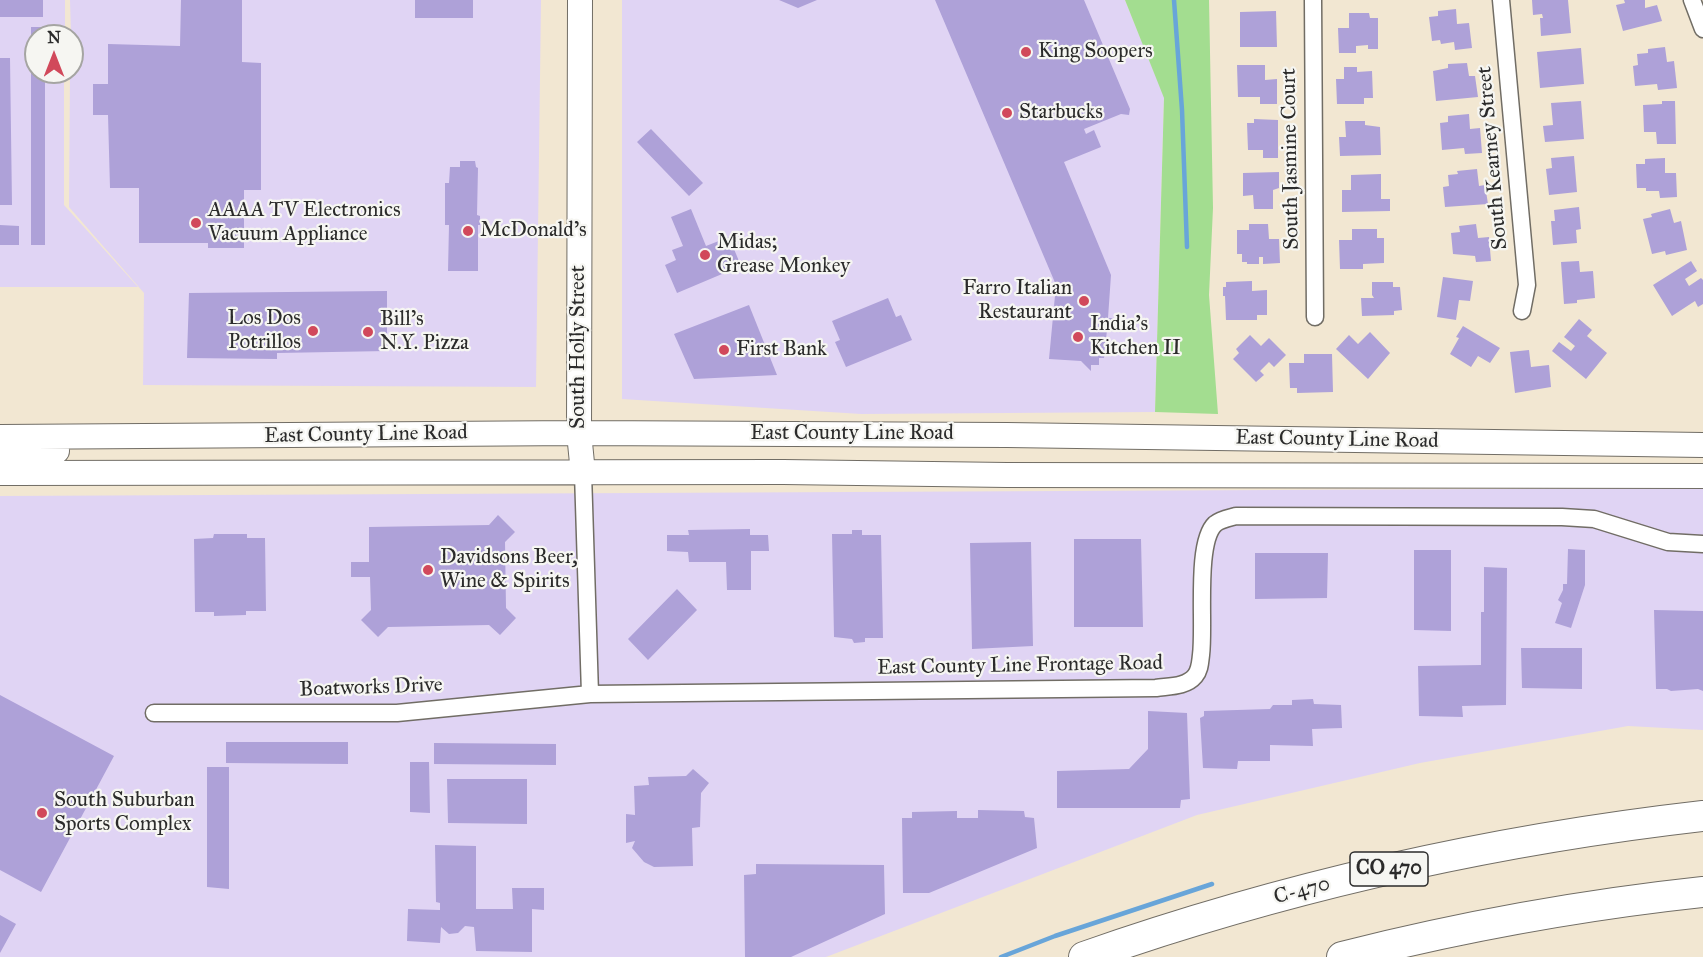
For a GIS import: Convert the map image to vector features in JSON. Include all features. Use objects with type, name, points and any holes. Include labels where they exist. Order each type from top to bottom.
[{"type":"highway","name":"C-470","points":[[1083,957],[1213,915],[1363,875],[1510,844],[1703,816]]},
{"type":"highway","points":[[1342,957],[1544,914],[1703,892]]},
{"type":"main road","name":"South Holly Street","points":[[580,0],[579,433],[583,473]]},
{"type":"main road","name":"East County Line Road","points":[[0,437],[579,433],[996,435],[1703,445]]},
{"type":"main road","points":[[0,458],[43,451],[142,449],[153,444],[156,437]]},
{"type":"main road","name":"East County Line Road","points":[[0,473],[1703,476]]},
{"type":"street","name":"South Jasmine Court","points":[[1313,0],[1315,317]]},
{"type":"street","name":"South Kearney Street","points":[[1501,0],[1527,285],[1522,312]]},
{"type":"street","points":[[1697,2],[1703,29]]},
{"type":"street","name":"South Holly Street","points":[[583,473],[590,694]]},
{"type":"street","name":"East County Line Frontage Road","points":[[590,694],[1156,688],[1180,685],[1189,681],[1199,669],[1203,645],[1203,552],[1215,524],[1223,519],[1236,516],[1562,517],[1594,519],[1668,542],[1703,544]]},
{"type":"street","name":"Boatworks Drive","points":[[154,713],[397,713],[590,694]]},
{"type":"shaded area","points":[[0,0],[65,0],[65,24],[24,24],[24,84],[64,84],[64,205],[138,287],[0,287]]},
{"type":"shaded area","points":[[70,0],[541,0],[536,387],[143,385],[144,293],[69,207],[70,84],[84,84],[84,24],[71,24]]},
{"type":"shaded area","points":[[622,0],[1125,0],[1164,97],[1155,412],[861,414],[622,399]]},
{"type":"shaded area","points":[[1703,488],[1703,730],[1628,726],[1420,763],[1197,815],[826,957],[0,957],[0,496]]},
{"type":"green space","points":[[1125,0],[1209,0],[1213,208],[1209,295],[1218,414],[1155,412],[1164,98]]},
{"type":"building","points":[[0,0],[43,0],[43,17],[0,17]]},
{"type":"building","points":[[181,0],[242,0],[242,62],[261,63],[261,190],[244,190],[244,248],[208,248],[208,243],[139,243],[139,188],[110,188],[108,115],[93,115],[93,84],[108,84],[108,44],[180,46]]},
{"type":"building","points":[[415,0],[473,0],[473,18],[415,18]]},
{"type":"building","points":[[779,0],[817,0],[798,8]]},
{"type":"building","points":[[935,0],[1084,0],[1130,109],[1129,115],[1121,114],[1084,129],[1086,134],[1094,130],[1101,147],[1064,162],[1111,275],[1108,318],[1114,318],[1113,330],[1107,330],[1104,358],[1099,358],[1099,365],[1091,365],[1091,371],[1081,361],[1049,359],[1056,285]]},
{"type":"building","points":[[1532,0],[1568,0],[1571,33],[1541,36],[1540,18],[1543,18],[1542,14],[1533,15]]},
{"type":"building","points":[[1624,0],[1645,0],[1645,8],[1657,5],[1662,21],[1623,31],[1616,5],[1625,3]]},
{"type":"building","points":[[1456,9],[1457,24],[1469,23],[1472,48],[1455,50],[1454,42],[1441,44],[1440,40],[1432,41],[1429,17],[1438,16],[1438,11]]},
{"type":"building","points":[[1276,11],[1277,47],[1240,47],[1240,12]]},
{"type":"building","points":[[1349,13],[1369,13],[1370,18],[1378,18],[1378,49],[1368,49],[1368,45],[1356,46],[1356,53],[1339,53],[1338,28],[1349,28]]},
{"type":"building","points":[[1665,47],[1667,62],[1674,61],[1677,88],[1658,90],[1657,84],[1635,86],[1633,66],[1638,65],[1637,54],[1648,53],[1648,49]]},
{"type":"building","points":[[1581,48],[1584,84],[1540,88],[1537,52]]},
{"type":"building","points":[[0,58],[10,58],[12,205],[0,205]]},
{"type":"building","points":[[1467,63],[1469,76],[1475,76],[1478,97],[1436,101],[1433,71],[1448,68],[1448,64]]},
{"type":"building","points":[[1237,65],[1265,65],[1265,80],[1277,79],[1277,104],[1260,104],[1260,97],[1238,97]]},
{"type":"building","points":[[1344,67],[1357,67],[1357,72],[1372,71],[1373,98],[1364,98],[1364,104],[1337,104],[1336,79],[1344,79]]},
{"type":"building","points":[[31,84],[45,84],[45,245],[31,245]]},
{"type":"building","points":[[1581,101],[1584,139],[1545,142],[1543,126],[1553,125],[1551,103]]},
{"type":"building","points":[[1662,101],[1675,101],[1676,144],[1657,144],[1656,132],[1644,132],[1643,105],[1662,104]]},
{"type":"building","points":[[1469,114],[1470,129],[1480,128],[1482,153],[1465,154],[1464,148],[1442,150],[1440,123],[1448,122],[1448,116]]},
{"type":"building","points":[[1254,119],[1278,120],[1278,158],[1263,158],[1263,150],[1248,150],[1247,123],[1254,123]]},
{"type":"building","points":[[1345,121],[1365,121],[1365,125],[1380,127],[1381,155],[1340,156],[1339,137],[1346,137]]},
{"type":"building","points":[[651,129],[703,183],[689,196],[637,142]]},
{"type":"building","points":[[1574,156],[1577,192],[1549,195],[1546,169],[1552,168],[1551,158]]},
{"type":"building","points":[[1665,158],[1665,173],[1676,173],[1677,197],[1660,198],[1659,191],[1637,188],[1636,164],[1645,164],[1645,159]]},
{"type":"building","points":[[460,161],[475,161],[478,168],[477,215],[480,216],[480,225],[478,225],[478,271],[448,271],[449,225],[445,225],[445,183],[449,183],[450,167],[460,167]]},
{"type":"building","points":[[1477,169],[1479,186],[1485,185],[1488,204],[1445,207],[1443,187],[1449,186],[1448,175],[1458,174],[1457,171]]},
{"type":"building","points":[[1279,172],[1279,188],[1273,190],[1273,209],[1254,209],[1253,195],[1243,196],[1243,173]]},
{"type":"building","points":[[1381,174],[1381,199],[1390,199],[1390,211],[1342,212],[1342,190],[1351,190],[1351,175]]},
{"type":"building","points":[[1579,207],[1581,229],[1576,230],[1577,243],[1553,245],[1551,221],[1555,221],[1554,210]]},
{"type":"building","name":"Midas; Grease Monkey","points":[[691,209],[706,246],[729,237],[741,266],[677,293],[665,265],[676,260],[672,250],[683,246],[671,217]]},
{"type":"building","points":[[1670,209],[1674,223],[1681,221],[1687,250],[1666,255],[1665,251],[1652,254],[1643,219],[1652,217],[1651,214]]},
{"type":"building","points":[[1249,224],[1268,224],[1269,239],[1279,239],[1280,263],[1263,264],[1263,257],[1259,257],[1259,264],[1242,262],[1242,254],[1237,254],[1237,230],[1249,230]]},
{"type":"building","points":[[1476,224],[1478,238],[1489,237],[1491,261],[1476,262],[1475,256],[1453,254],[1451,233],[1460,232],[1459,226]]},
{"type":"building","points":[[0,225],[19,226],[19,245],[0,245]]},
{"type":"building","points":[[1352,229],[1377,229],[1377,238],[1384,238],[1384,263],[1363,264],[1363,269],[1340,269],[1339,240],[1352,240]]},
{"type":"building","points":[[1579,261],[1580,272],[1593,271],[1595,298],[1564,304],[1561,262]]},
{"type":"building","points":[[1691,261],[1697,271],[1685,279],[1689,286],[1701,278],[1703,280],[1703,304],[1698,307],[1695,301],[1672,316],[1653,285]]},
{"type":"building","points":[[1443,277],[1473,281],[1470,301],[1459,300],[1456,320],[1437,317]]},
{"type":"building","points":[[1252,281],[1252,291],[1267,290],[1267,315],[1257,315],[1257,320],[1226,320],[1223,287],[1226,287],[1226,282]]},
{"type":"building","points":[[1372,282],[1393,282],[1393,287],[1400,287],[1402,310],[1394,311],[1394,315],[1362,316],[1361,298],[1374,298]]},
{"type":"building","points":[[387,291],[387,351],[277,353],[277,359],[187,358],[189,293]]},
{"type":"building","points":[[888,298],[896,317],[901,315],[912,340],[846,367],[835,342],[840,340],[832,321]]},
{"type":"building","name":"First Bank","points":[[749,305],[777,375],[694,379],[674,334]]},
{"type":"building","points":[[1579,319],[1592,330],[1587,336],[1607,353],[1586,379],[1552,351],[1559,342],[1571,351],[1575,346],[1564,337]]},
{"type":"building","points":[[1463,326],[1500,348],[1490,363],[1478,356],[1471,367],[1450,354]]},
{"type":"building","points":[[1370,332],[1390,353],[1368,379],[1336,349],[1349,335],[1358,344]]},
{"type":"building","points":[[1250,335],[1261,346],[1269,338],[1286,355],[1274,367],[1269,362],[1260,371],[1264,375],[1256,382],[1233,359],[1239,353],[1236,349]]},
{"type":"building","points":[[1529,350],[1531,367],[1549,365],[1551,387],[1515,393],[1510,352]]},
{"type":"building","points":[[1304,354],[1332,354],[1333,392],[1297,393],[1297,388],[1290,388],[1289,363],[1304,363]]},
{"type":"building","name":"Davidsons Beer, Wine & Spirits","points":[[498,515],[515,532],[505,542],[506,608],[516,618],[500,635],[489,625],[388,627],[378,637],[361,620],[371,610],[370,577],[351,577],[351,562],[369,562],[369,527],[489,525]]},
{"type":"building","points":[[750,529],[750,535],[768,535],[769,551],[751,551],[751,590],[727,590],[726,562],[689,562],[688,552],[667,551],[667,535],[689,535],[688,530]]},
{"type":"building","points":[[852,530],[862,530],[862,535],[881,535],[883,638],[865,638],[865,642],[854,643],[852,639],[834,637],[832,534],[852,534]]},
{"type":"building","points":[[214,534],[247,534],[247,538],[265,538],[266,611],[246,611],[246,615],[214,616],[214,612],[195,612],[194,539],[213,538]]},
{"type":"building","points":[[1074,539],[1141,539],[1143,627],[1074,627]]},
{"type":"building","points":[[1031,542],[1033,646],[972,649],[970,543]]},
{"type":"building","points":[[1568,549],[1585,550],[1585,585],[1571,628],[1555,623],[1562,603],[1558,600],[1563,584],[1567,584]]},
{"type":"building","points":[[1414,550],[1451,550],[1451,631],[1414,630]]},
{"type":"building","points":[[1255,553],[1328,553],[1327,598],[1255,599]]},
{"type":"building","points":[[1484,567],[1507,568],[1506,705],[1462,706],[1463,717],[1419,716],[1418,666],[1481,665]]},
{"type":"building","points":[[677,589],[697,610],[648,660],[628,639]]},
{"type":"building","points":[[1654,610],[1703,611],[1703,691],[1656,689]]},
{"type":"building","points":[[1521,648],[1582,648],[1582,689],[1522,688]]},
{"type":"building","name":"South Suburban Sports Complex","points":[[0,695],[114,756],[41,892],[0,870]]},
{"type":"building","points":[[1313,699],[1314,704],[1341,705],[1342,728],[1312,729],[1313,746],[1270,745],[1270,761],[1238,761],[1237,769],[1203,768],[1200,718],[1204,716],[1204,711],[1270,709],[1273,705],[1292,705],[1292,700]]},
{"type":"building","points":[[1148,711],[1187,713],[1190,799],[1181,800],[1180,808],[1057,808],[1057,771],[1129,769],[1148,749]]},
{"type":"building","points":[[226,742],[348,742],[348,764],[226,763]]},
{"type":"building","points":[[434,743],[556,744],[556,765],[434,764]]},
{"type":"building","points":[[410,762],[429,762],[430,813],[410,812]]},
{"type":"building","points":[[207,767],[229,767],[229,889],[207,887]]},
{"type":"building","points":[[693,769],[709,783],[701,793],[700,827],[692,828],[693,866],[654,867],[644,862],[632,848],[635,841],[626,843],[626,814],[635,815],[634,786],[649,785],[648,777],[686,776]]},
{"type":"building","points":[[447,779],[527,779],[527,824],[448,823]]},
{"type":"building","points":[[978,810],[1024,811],[1025,817],[1034,818],[1037,848],[929,893],[903,893],[902,818],[912,818],[912,812],[957,811],[957,818],[978,818]]},
{"type":"building","points":[[435,845],[476,846],[476,909],[513,909],[512,888],[544,888],[544,910],[532,909],[532,952],[476,951],[474,927],[465,926],[458,933],[449,934],[441,927],[440,943],[407,941],[408,909],[440,910],[440,903],[436,902]]},
{"type":"building","points":[[756,864],[884,865],[885,914],[791,957],[745,957],[744,875],[756,874]]},
{"type":"building","points":[[0,915],[16,924],[0,953]]},
{"type":"waterway","points":[[1174,0],[1182,110],[1187,247]]},
{"type":"waterway","points":[[1001,957],[1055,936],[1212,884]]},
{"type":"place","name":"King Soopers","points":[[1026,52]]},
{"type":"place","name":"Starbucks","points":[[1007,113]]},
{"type":"place","name":"AAAA TV Electronics Vacuum Appliance","points":[[196,223]]},
{"type":"place","name":"McDonald's","points":[[468,231]]},
{"type":"place","name":"Midas; Grease Monkey","points":[[705,255]]},
{"type":"place","name":"Farro Italian Restaurant","points":[[1084,301]]},
{"type":"place","name":"Los Dos Potrillos","points":[[313,331]]},
{"type":"place","name":"Bill's N.Y. Pizza","points":[[368,332]]},
{"type":"place","name":"India's Kitchen II","points":[[1078,337]]},
{"type":"place","name":"First Bank","points":[[724,350]]},
{"type":"place","name":"Davidsons Beer, Wine & Spirits","points":[[428,570]]},
{"type":"place","name":"South Suburban Sports Complex","points":[[42,813]]}]
